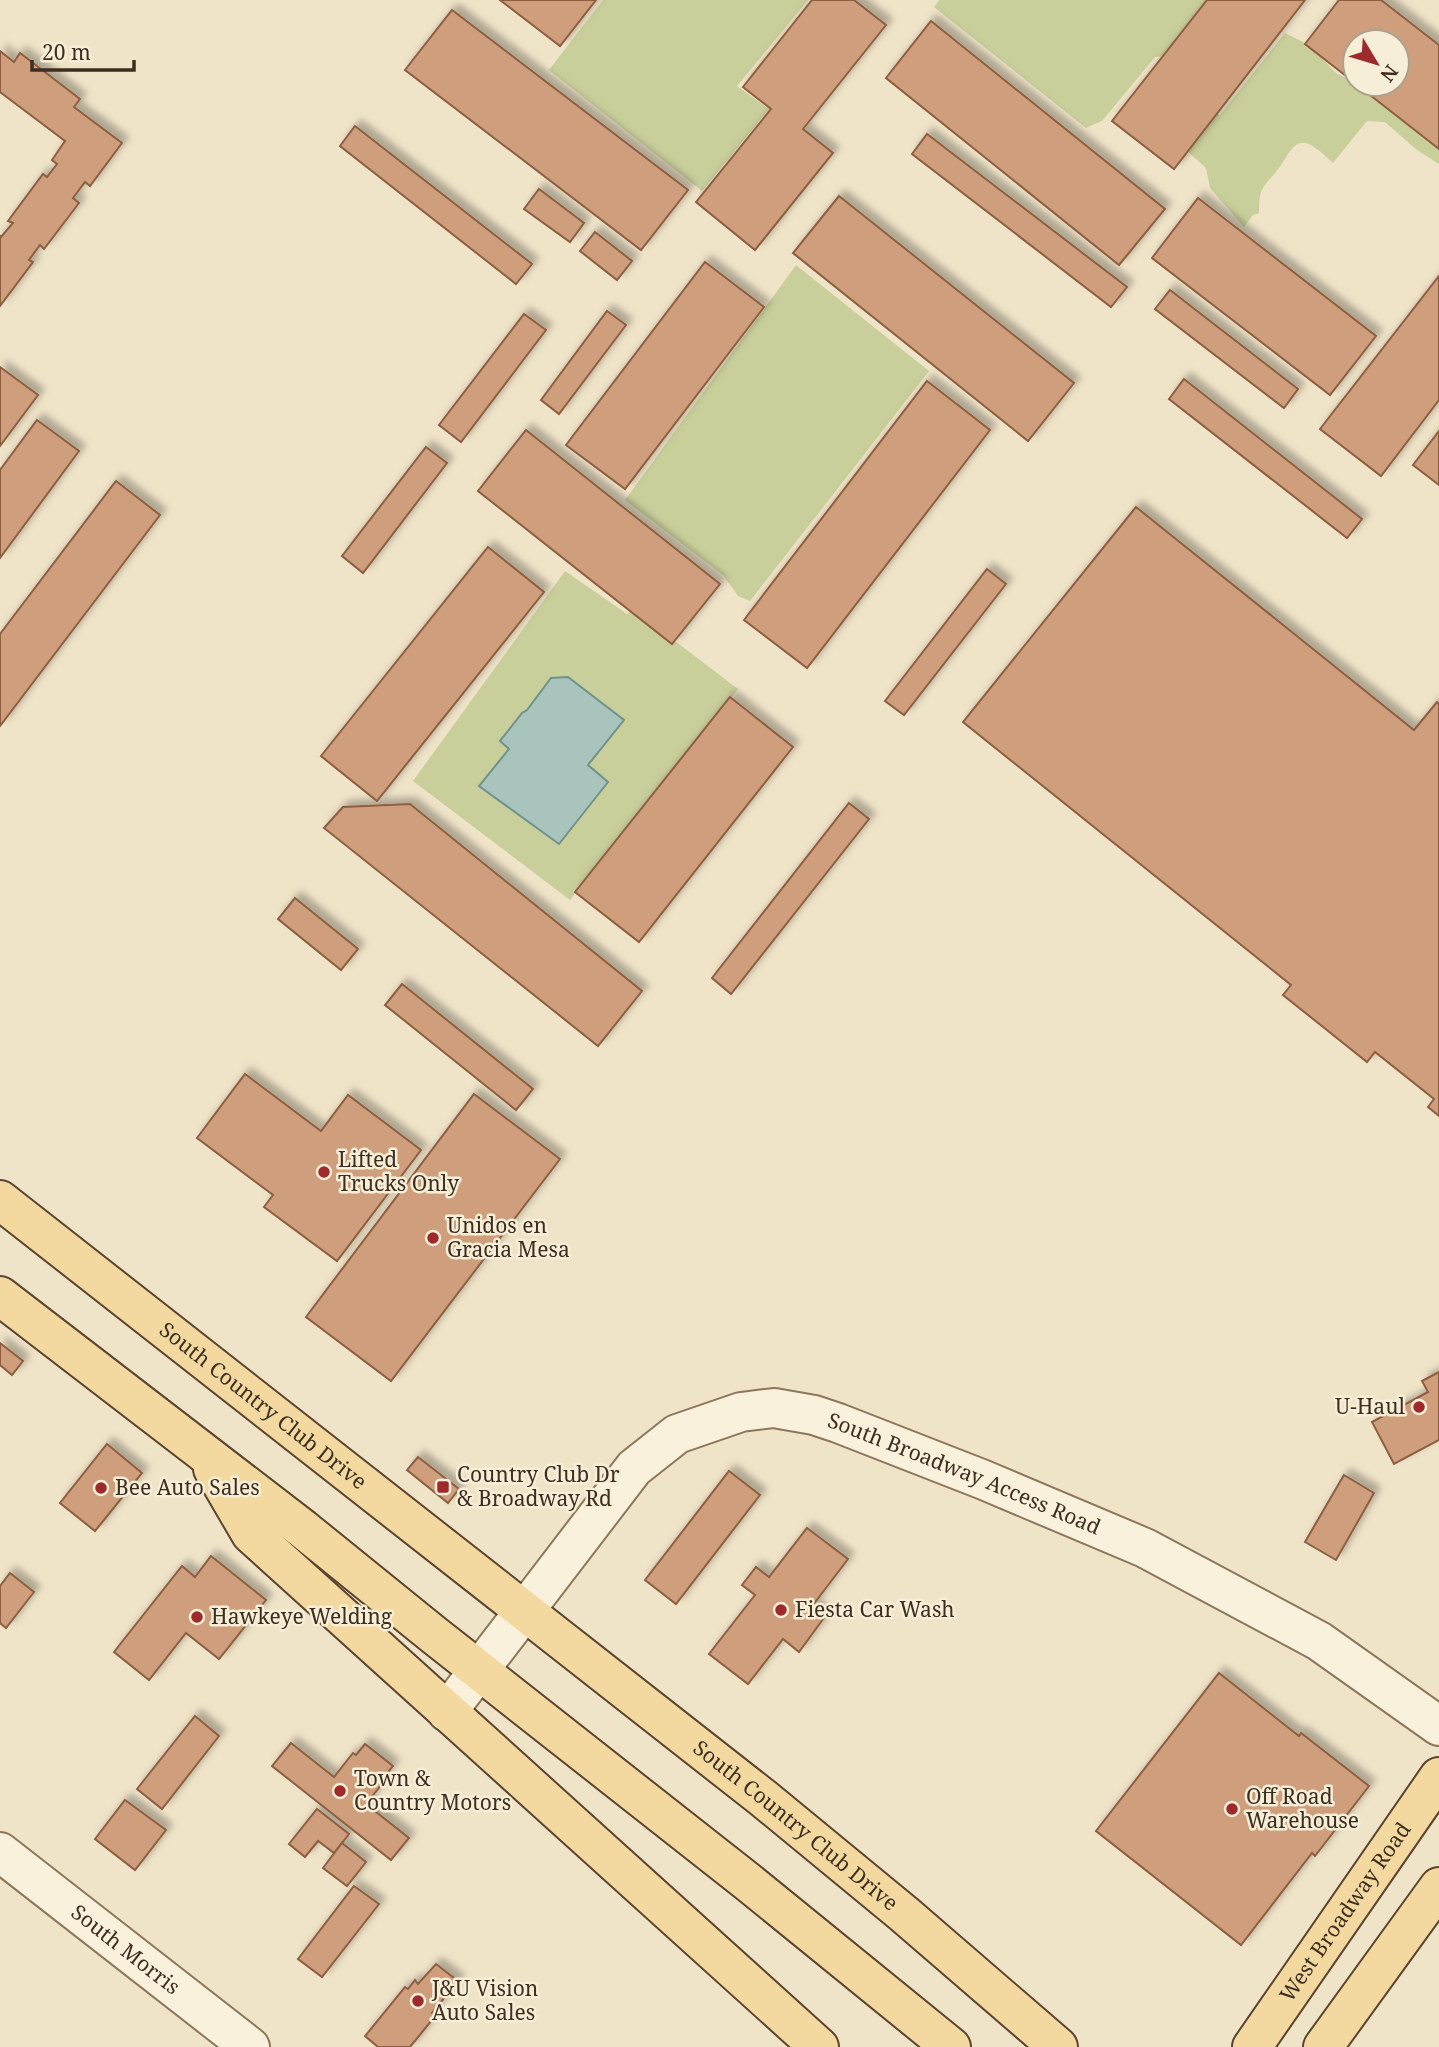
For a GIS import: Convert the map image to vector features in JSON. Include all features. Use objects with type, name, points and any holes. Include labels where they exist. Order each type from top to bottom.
[{"type":"main road","name":"South Country Club Drive","points":[[0,1200],[793,1823],[904,1914],[1058,2047]]},
{"type":"main road","points":[[0,1296],[203,1452],[748,1882],[951,2047]]},
{"type":"main road","points":[[203,1452],[251,1534],[819,2047]]},
{"type":"main road","name":"West Broadway Road","points":[[1252,2047],[1439,1777]]},
{"type":"main road","points":[[1323,2047],[1439,1887]]},
{"type":"street","name":"South Broadway Access Road","points":[[524,1613],[634,1468],[677,1434],[741,1412],[774,1408],[814,1415],[838,1423],[984,1480],[1145,1548],[1319,1641],[1439,1726]]},
{"type":"street","points":[[446,1712],[524,1613]]},
{"type":"street","name":"South Morris","points":[[0,1852],[250,2047]]},
{"type":"green space","points":[[603,0],[808,0],[737,86],[769,109],[702,191],[549,70]]},
{"type":"green space","points":[[939,0],[1211,0],[1167,56],[1155,57],[1102,121],[1086,128],[934,7]]},
{"type":"green space","points":[[1285,33],[1309,45],[1341,76],[1341,98],[1378,98],[1439,141],[1439,164],[1417,150],[1385,122],[1367,121],[1333,163],[1309,144],[1301,143],[1293,148],[1263,188],[1259,213],[1253,215],[1244,227],[1210,188],[1206,168],[1185,149],[1213,112],[1220,115]]},
{"type":"green space","points":[[796,265],[929,371],[750,601],[738,596],[723,575],[625,500]]},
{"type":"green space","points":[[565,571],[627,614],[633,609],[738,689],[570,900],[413,781]],"holes":[[[527,710],[608,782],[507,752],[522,713]]]},
{"type":"water","points":[[568,677],[624,720],[588,765],[608,782],[559,844],[479,786],[509,749],[500,741],[522,713],[551,678]]},
{"type":"building","points":[[500,0],[596,0],[560,46]]},
{"type":"building","points":[[812,0],[854,0],[886,25],[803,129],[833,153],[755,250],[696,202],[771,109],[743,87]]},
{"type":"building","points":[[1207,0],[1305,0],[1174,169],[1112,121]]},
{"type":"building","points":[[1339,0],[1381,0],[1439,45],[1439,149],[1374,98],[1411,98],[1411,28],[1341,28],[1341,72],[1305,44]]},
{"type":"building","points":[[452,10],[688,190],[641,250],[405,70]]},
{"type":"building","points":[[931,21],[1165,209],[1119,265],[886,78]]},
{"type":"building","points":[[0,51],[14,62],[20,53],[80,99],[74,107],[122,143],[90,186],[85,182],[73,198],[79,203],[44,249],[40,245],[29,260],[33,262],[0,306],[0,236],[13,223],[8,221],[43,174],[47,177],[57,164],[52,160],[65,141],[0,92]]},
{"type":"building","points":[[355,126],[532,264],[516,284],[340,146]]},
{"type":"building","points":[[927,134],[1127,287],[1111,307],[912,154]]},
{"type":"building","points":[[539,189],[584,223],[570,242],[524,209]]},
{"type":"building","points":[[839,196],[1074,383],[1028,441],[793,253]]},
{"type":"building","points":[[1198,198],[1376,336],[1330,395],[1152,258]]},
{"type":"building","points":[[595,232],[632,261],[617,280],[580,251]]},
{"type":"building","points":[[705,262],[764,307],[625,489],[566,445]]},
{"type":"building","points":[[1439,276],[1439,400],[1381,476],[1320,429]]},
{"type":"building","points":[[1170,290],[1298,389],[1284,408],[1155,309]]},
{"type":"building","points":[[607,311],[626,325],[559,414],[541,400]]},
{"type":"building","points":[[524,314],[546,330],[461,442],[439,425]]},
{"type":"building","points":[[0,367],[38,395],[0,446]]},
{"type":"building","points":[[1184,379],[1362,519],[1347,538],[1169,399]]},
{"type":"building","points":[[927,381],[990,430],[807,668],[744,620]]},
{"type":"building","points":[[37,420],[79,451],[0,558],[0,470]]},
{"type":"building","points":[[526,430],[720,584],[672,644],[478,491]]},
{"type":"building","points":[[1439,431],[1439,485],[1413,465]]},
{"type":"building","points":[[426,447],[447,463],[363,573],[342,556]]},
{"type":"building","points":[[116,481],[160,515],[0,726],[0,634]]},
{"type":"building","points":[[1136,507],[1414,730],[1437,702],[1439,704],[1439,1116],[1428,1107],[1434,1099],[1375,1052],[1367,1062],[1283,995],[1291,985],[963,722]]},
{"type":"building","points":[[488,547],[544,592],[377,801],[321,756]]},
{"type":"building","points":[[987,569],[1006,584],[904,715],[885,701]]},
{"type":"building","points":[[730,697],[793,747],[639,942],[575,892]]},
{"type":"building","points":[[849,803],[869,819],[731,994],[712,978]]},
{"type":"building","points":[[410,804],[642,991],[598,1046],[324,828],[343,807]]},
{"type":"building","points":[[295,898],[358,949],[341,970],[278,919]]},
{"type":"building","points":[[402,984],[533,1089],[516,1110],[385,1005]]},
{"type":"building","name":"Lifted Trucks Only","points":[[245,1074],[321,1131],[348,1095],[421,1150],[337,1261],[264,1207],[273,1195],[197,1138]]},
{"type":"building","name":"Unidos en Gracia Mesa","points":[[474,1094],[560,1159],[391,1381],[306,1317]]},
{"type":"building","points":[[0,1343],[23,1361],[12,1375],[0,1365]]},
{"type":"building","name":"U-Haul","points":[[1439,1372],[1439,1440],[1394,1464],[1372,1422],[1428,1392],[1422,1381]]},
{"type":"building","name":"Bee Auto Sales","points":[[107,1444],[142,1473],[95,1531],[60,1503]]},
{"type":"building","points":[[418,1457],[459,1489],[448,1503],[407,1470]]},
{"type":"building","points":[[729,1471],[760,1495],[676,1604],[645,1580]]},
{"type":"building","points":[[1344,1475],[1374,1493],[1336,1560],[1305,1542]]},
{"type":"building","name":"Fiesta Car Wash","points":[[807,1528],[848,1559],[813,1605],[826,1615],[799,1652],[783,1639],[748,1684],[709,1654],[755,1595],[742,1585],[756,1567],[769,1577]]},
{"type":"building","name":"Hawkeye Welding","points":[[211,1556],[266,1600],[219,1659],[186,1633],[149,1680],[114,1652],[182,1566],[195,1577]]},
{"type":"building","points":[[10,1573],[34,1592],[6,1628],[0,1623],[0,1586]]},
{"type":"building","name":"Off Road Warehouse","points":[[1219,1673],[1299,1736],[1301,1733],[1369,1786],[1315,1856],[1312,1853],[1241,1945],[1096,1831]]},
{"type":"building","points":[[195,1716],[219,1736],[162,1809],[137,1789]]},
{"type":"building","name":"Town & Country Motors","points":[[291,1743],[334,1777],[353,1753],[356,1755],[365,1744],[393,1766],[366,1804],[409,1838],[391,1860],[272,1766]]},
{"type":"building","points":[[125,1800],[166,1830],[135,1870],[95,1839]]},
{"type":"building","points":[[317,1809],[349,1834],[334,1853],[318,1841],[305,1857],[289,1844]]},
{"type":"building","points":[[342,1843],[366,1862],[347,1886],[323,1868]]},
{"type":"building","points":[[354,1886],[379,1904],[322,1977],[298,1959]]},
{"type":"building","name":"J&U Vision Auto Sales","points":[[436,1964],[458,1981],[432,2013],[436,2015],[410,2047],[378,2047],[365,2036],[405,1987],[408,1989],[415,1980],[418,1984]]},
{"type":"place","name":"Lifted Trucks Only","points":[[324,1172]]},
{"type":"place","name":"Unidos en Gracia Mesa","points":[[433,1238]]},
{"type":"place","name":"U-Haul","points":[[1419,1407]]},
{"type":"place","name":"Country Club Dr & Broadway Rd","points":[[443,1487]]},
{"type":"place","name":"Bee Auto Sales","points":[[101,1488]]},
{"type":"place","name":"Fiesta Car Wash","points":[[781,1610]]},
{"type":"place","name":"Hawkeye Welding","points":[[197,1617]]},
{"type":"place","name":"Town & Country Motors","points":[[340,1791]]},
{"type":"place","name":"Off Road Warehouse","points":[[1232,1809]]},
{"type":"place","name":"J&U Vision Auto Sales","points":[[418,2001]]}]
